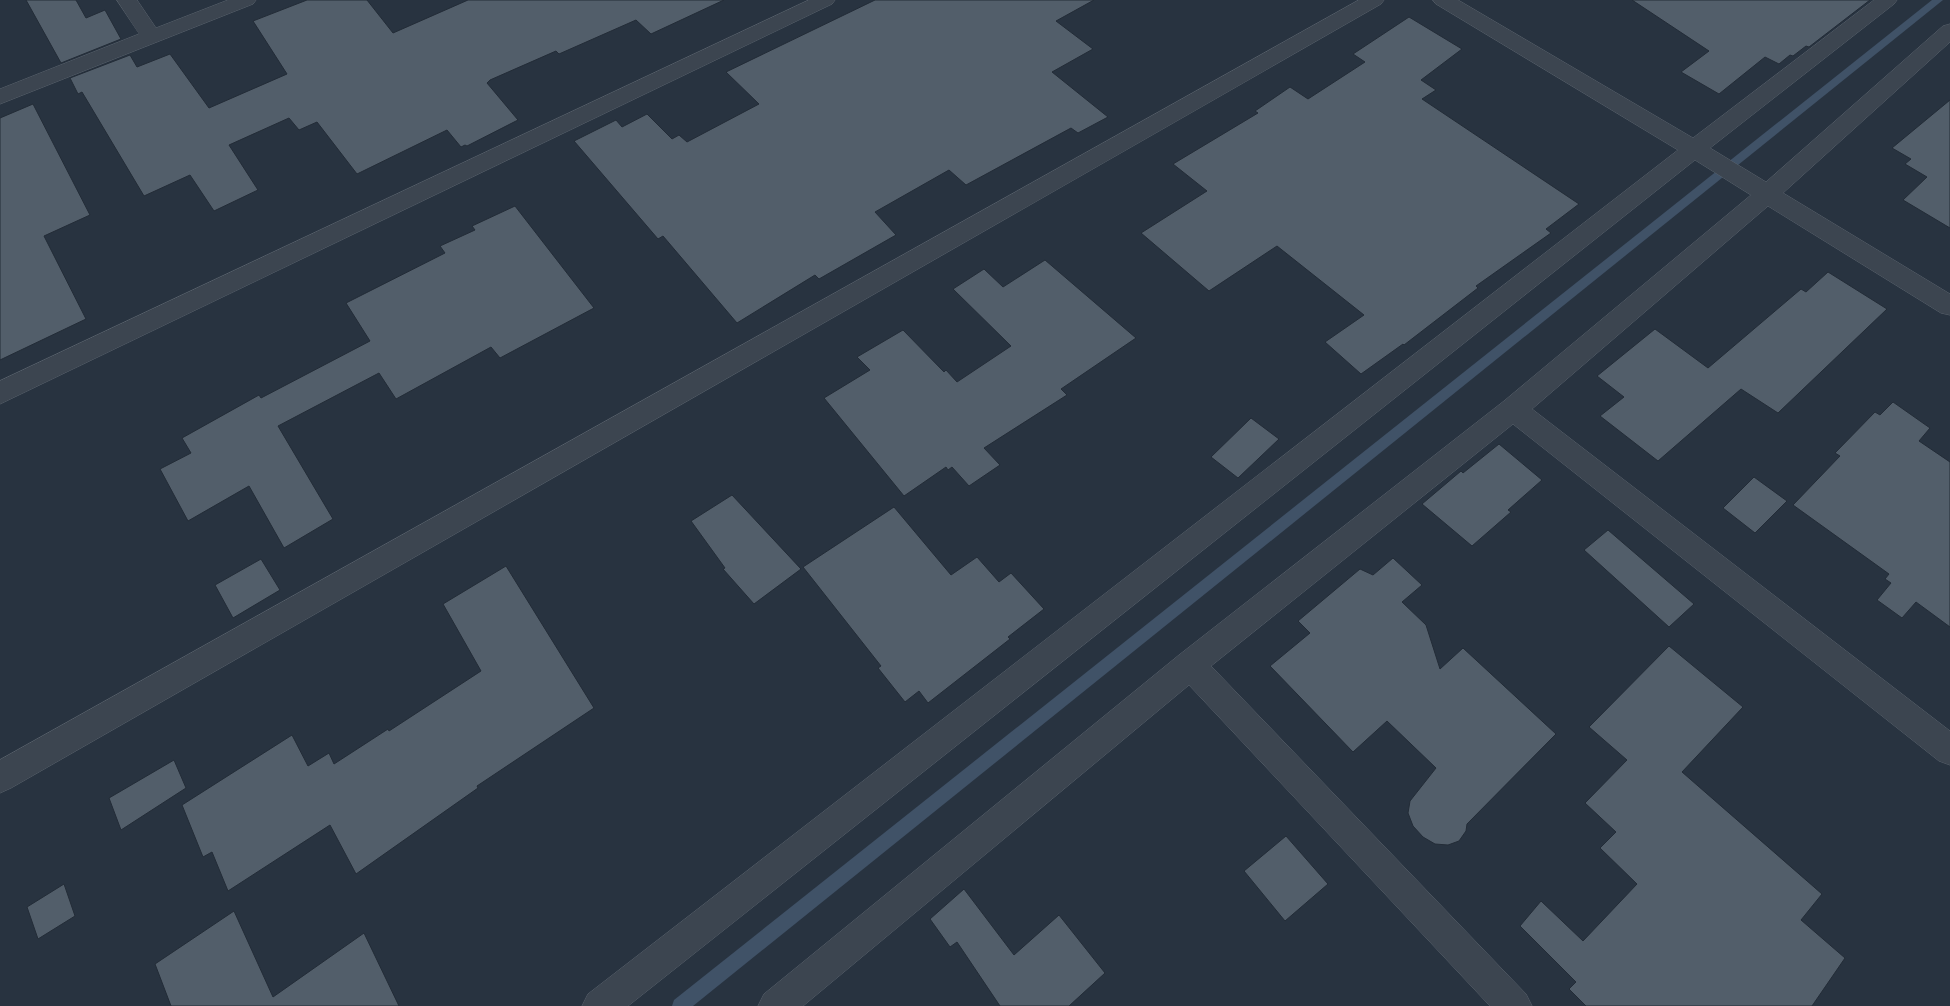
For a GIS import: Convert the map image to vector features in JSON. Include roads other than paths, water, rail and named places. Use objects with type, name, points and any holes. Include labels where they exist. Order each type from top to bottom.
[{"type":"street","points":[[127,0],[152,38]]},
{"type":"street","points":[[0,97],[246,0]]},
{"type":"street","points":[[0,393],[825,0]]},
{"type":"street","points":[[0,777],[1374,0]]},
{"type":"street","points":[[1443,0],[1702,154],[1950,306]]},
{"type":"street","points":[[600,1006],[1702,154],[1886,0]]},
{"type":"street","points":[[776,1006],[1190,665],[1513,409],[1757,188],[1950,31]]},
{"type":"street","points":[[1513,409],[1950,750]]},
{"type":"street","points":[[1190,665],[1514,1006]]},
{"type":"waterway","points":[[680,1006],[1938,0]]}]
